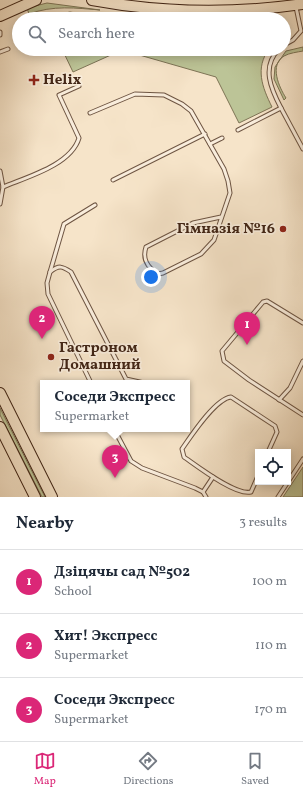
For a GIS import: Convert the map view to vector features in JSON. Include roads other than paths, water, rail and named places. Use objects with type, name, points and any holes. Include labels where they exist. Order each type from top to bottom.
[{"type":"main road","points":[[0,16],[36,0]]},
{"type":"main road","points":[[92,0],[150,9],[180,10],[239,11],[299,4]]},
{"type":"main road","points":[[0,393],[52,497]]},
{"type":"main road","points":[[1,431],[35,497]]},
{"type":"lane","points":[[291,42],[294,40],[300,31],[299,4]]},
{"type":"lane","points":[[0,52],[8,49]]},
{"type":"lane","points":[[274,56],[270,62],[268,79],[270,88],[303,148]]},
{"type":"lane","points":[[3,187],[48,169],[62,160],[75,147],[79,138],[59,95],[79,86]]},
{"type":"lane","points":[[90,113],[135,94],[164,95],[182,104],[191,111],[205,134],[228,181],[230,193],[214,240],[201,254],[163,273],[158,274],[150,269],[144,254],[146,247],[193,223],[221,217]]},
{"type":"lane","points":[[238,130],[281,108]]},
{"type":"lane","points":[[113,180],[205,134]]},
{"type":"lane","points":[[210,144],[222,138]]},
{"type":"lane","points":[[0,171],[3,187],[0,204]]},
{"type":"lane","points":[[90,380],[48,294],[46,283],[64,224],[95,205]]},
{"type":"lane","points":[[50,272],[58,266],[63,266],[71,272],[126,379],[130,380]]},
{"type":"lane","points":[[303,323],[267,301],[263,302],[222,352],[224,361],[249,380],[303,415]]},
{"type":"lane","points":[[279,400],[290,388],[303,361]]},
{"type":"lane","points":[[255,483],[251,492],[247,493],[213,477],[184,457],[182,449],[203,419],[227,398],[231,397],[275,426],[277,432],[269,449]]},
{"type":"lane","points":[[116,432],[131,461],[142,468],[203,492],[206,497]]},
{"type":"lane","points":[[278,497],[303,459]]},
{"type":"lane","points":[[203,492],[213,477]]},
{"type":"place","name":"Helix","points":[[34,80]]},
{"type":"place","name":"Гімназія №16","points":[[283,229]]},
{"type":"place","name":"Хит! Экспресс","points":[[42,339]]},
{"type":"place","name":"Дзіцячы сад №502","points":[[247,345]]},
{"type":"place","name":"Гастроном Домашний","points":[[51,357]]},
{"type":"place","name":"Соседи Экспресс","points":[[115,478]]}]
